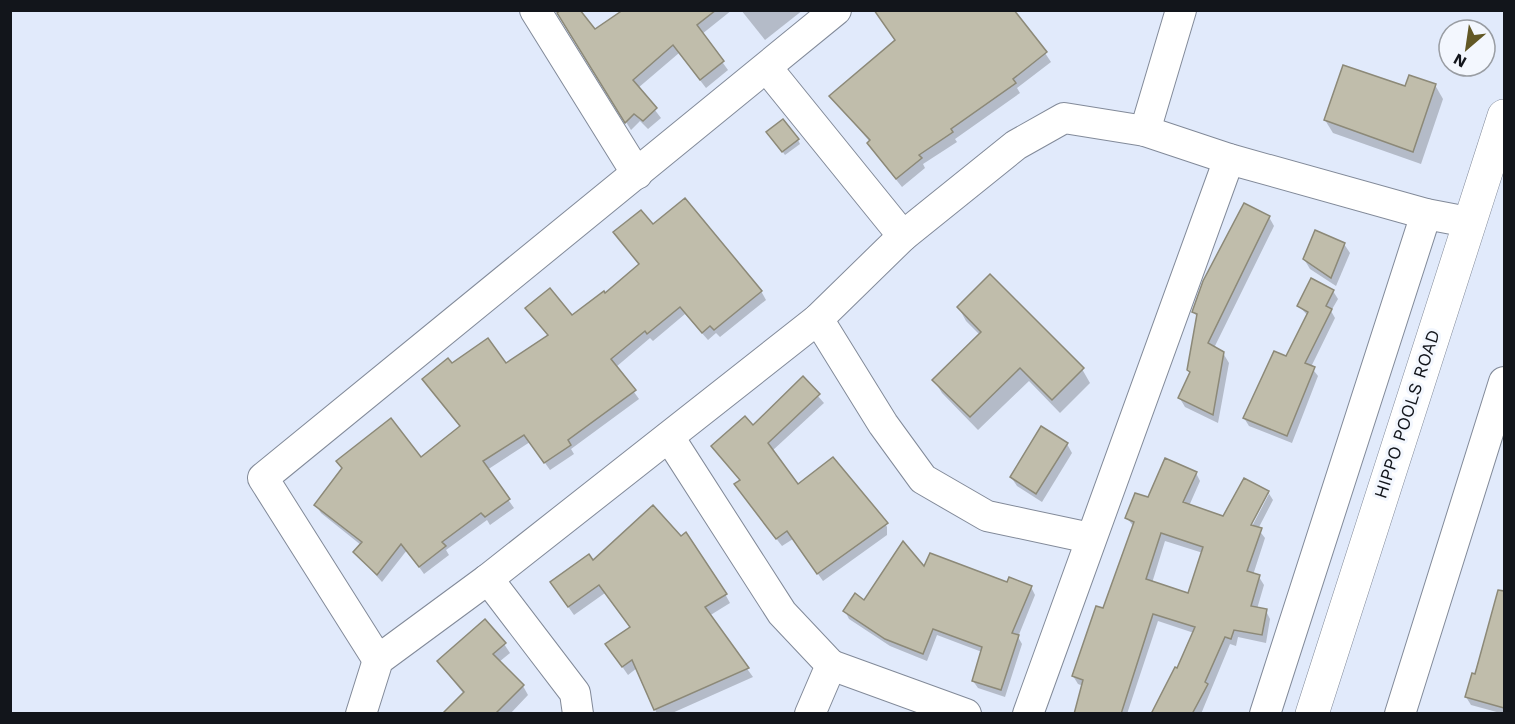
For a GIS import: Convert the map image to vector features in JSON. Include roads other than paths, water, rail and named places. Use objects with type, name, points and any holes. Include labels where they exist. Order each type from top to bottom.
[{"type":"street","points":[[535,10],[637,174]]},
{"type":"street","points":[[378,660],[263,478],[836,10]]},
{"type":"street","points":[[1145,131],[1181,10]]},
{"type":"street","points":[[767,68],[903,236]]},
{"type":"street","name":"HIPPO POOLS ROAD","points":[[1312,714],[1468,222],[1504,116]]},
{"type":"street","points":[[361,714],[378,660],[489,579],[818,319],[903,236],[1016,146],[1064,118],[1145,131],[1229,159],[1426,214],[1468,222]]},
{"type":"street","points":[[1028,714],[1229,159]]},
{"type":"street","points":[[1265,714],[1426,214]]},
{"type":"street","points":[[818,319],[883,424],[923,478],[987,516],[1090,538]]},
{"type":"street","points":[[1400,714],[1504,382]]},
{"type":"street","points":[[669,437],[782,613],[831,665],[966,714]]},
{"type":"street","points":[[489,579],[575,693],[578,714]]},
{"type":"street","points":[[810,714],[831,665]]}]
